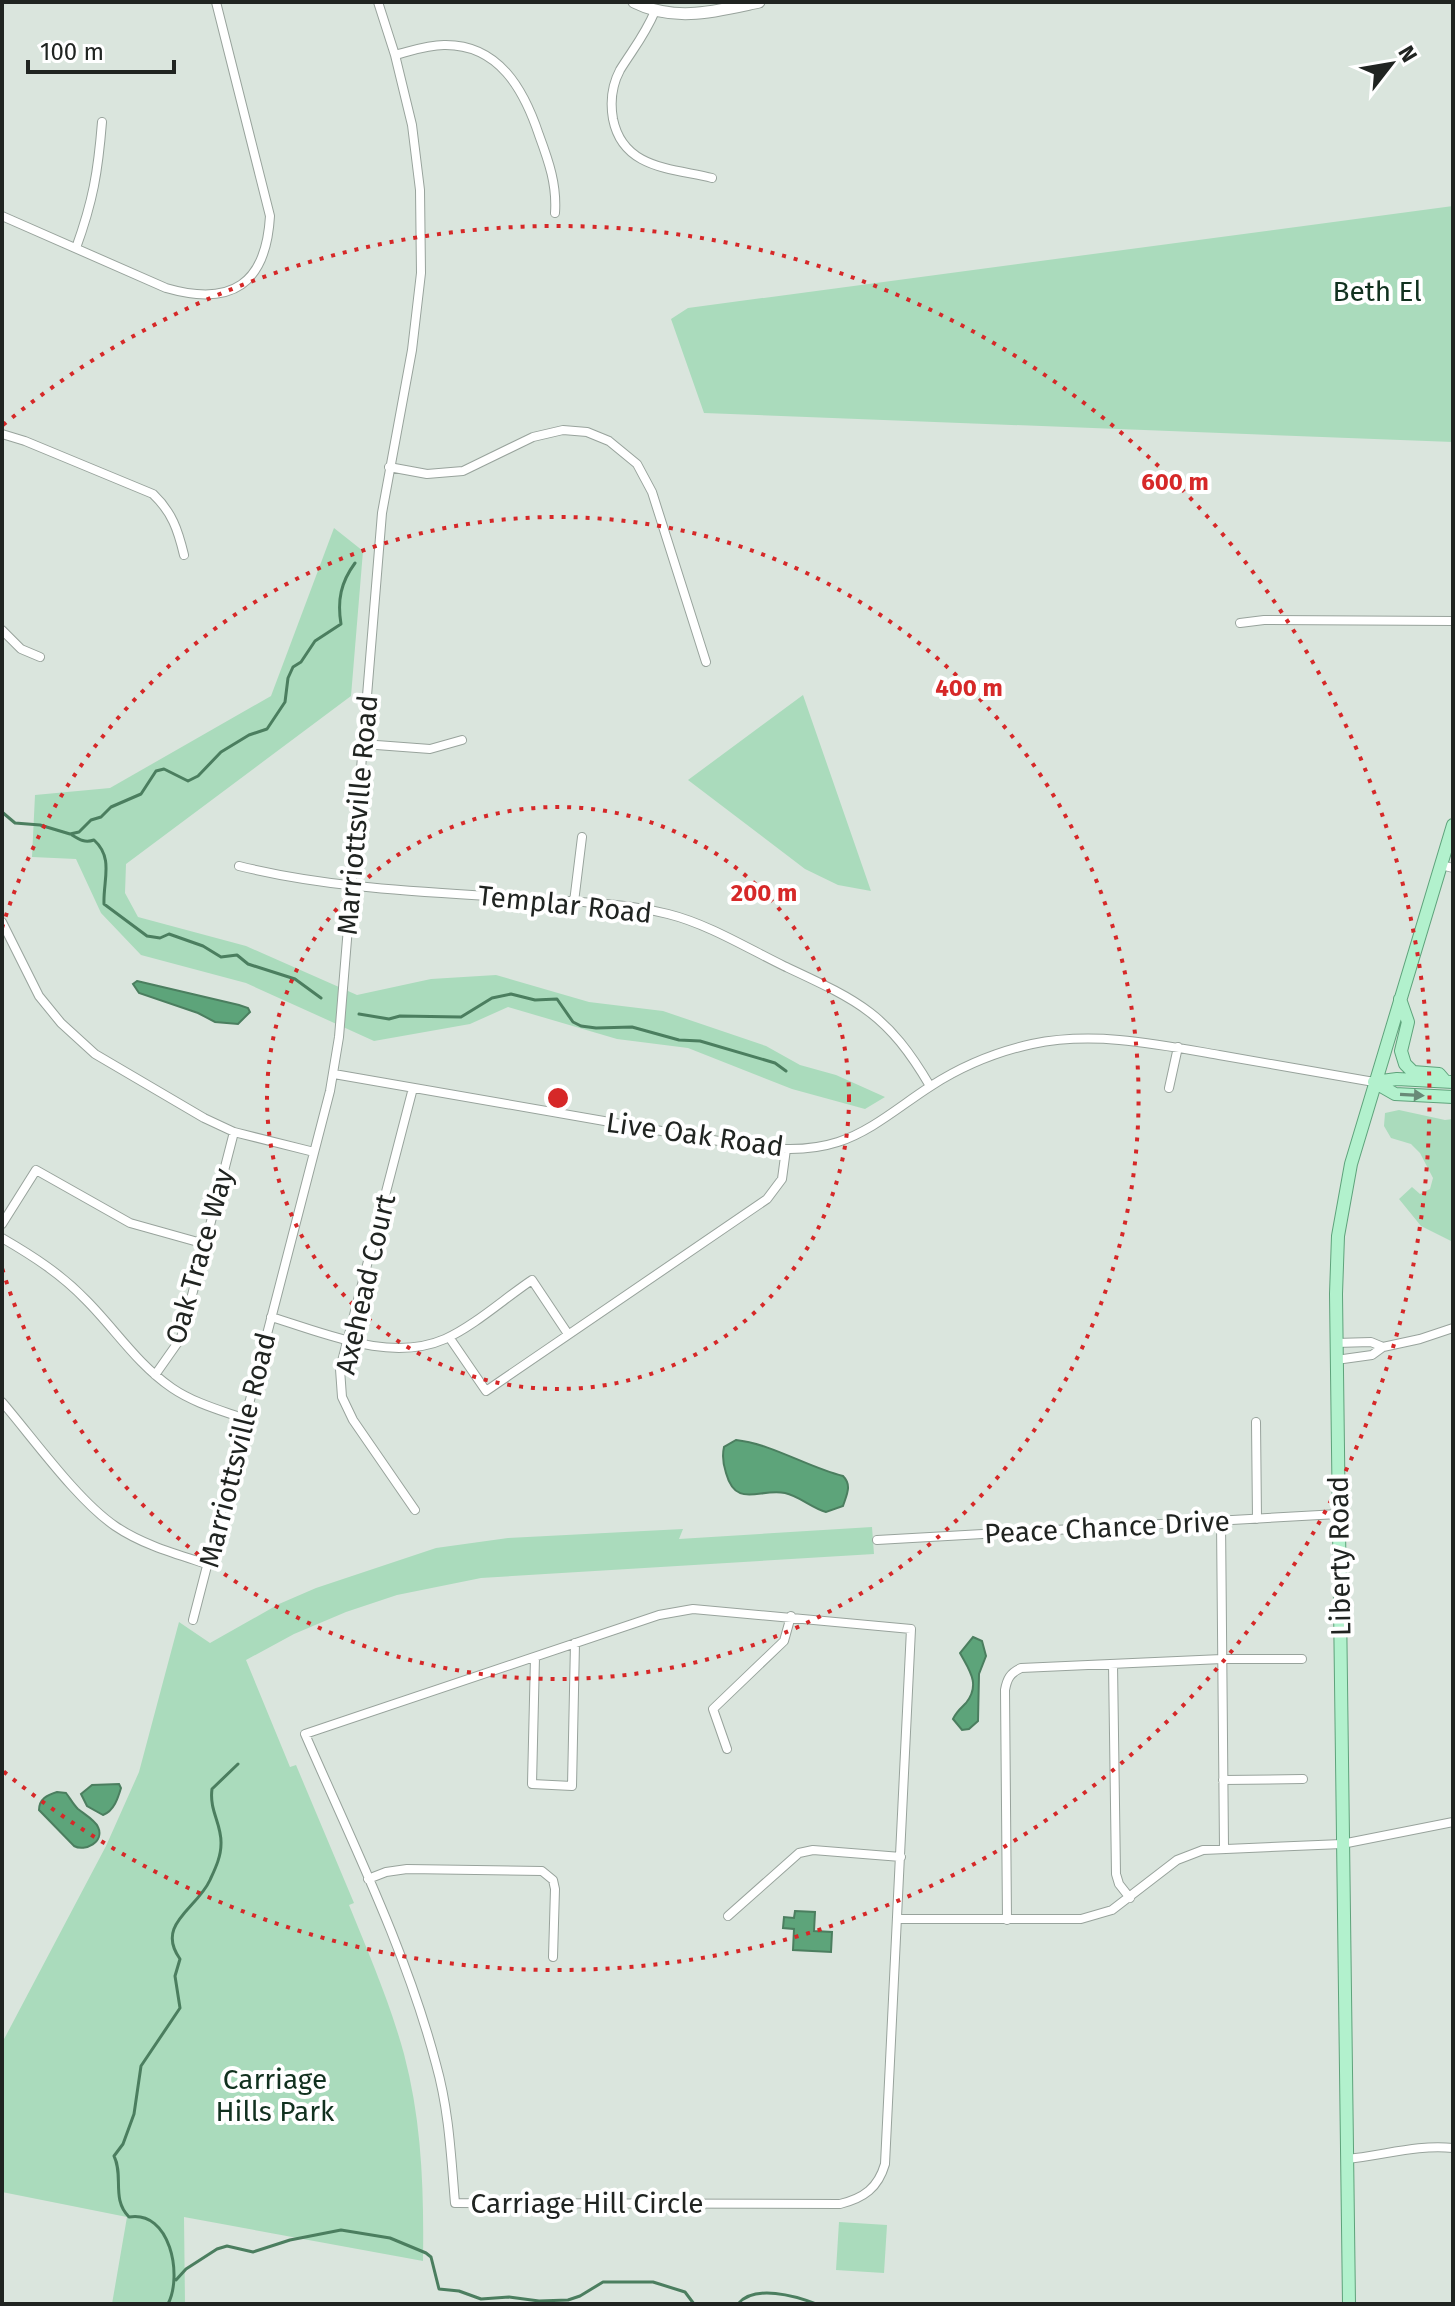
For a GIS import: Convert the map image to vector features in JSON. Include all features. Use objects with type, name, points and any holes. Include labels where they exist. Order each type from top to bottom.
[{"type":"main road","points":[[634,2],[655,11],[689,15],[759,2]]},
{"type":"main road","name":"Liberty Road","points":[[1349,2304],[1337,1255],[1340,1219],[1351,1164],[1400,999],[1447,866],[1453,825]]},
{"type":"main road","points":[[1400,999],[1408,1022],[1401,1051],[1405,1064],[1413,1072],[1439,1074],[1449,1082]]},
{"type":"main road","points":[[1374,1082],[1397,1079],[1449,1082]]},
{"type":"main road","points":[[1374,1082],[1395,1094],[1453,1097]]},
{"type":"street","points":[[2,216],[166,288],[194,296],[231,290],[250,277],[262,262],[269,244],[270,216],[216,2]]},
{"type":"street","name":"Marriottsville Road","points":[[193,1620],[334,1074],[382,513],[416,325],[422,250],[417,157],[408,103],[378,2]]},
{"type":"street","points":[[655,11],[641,42],[614,85],[612,112],[619,137],[625,148],[644,161],[712,178]]},
{"type":"street","points":[[395,55],[446,45],[481,54],[510,75],[530,108],[553,174],[555,213]]},
{"type":"street","points":[[76,248],[91,206],[98,172],[102,122]]},
{"type":"street","points":[[389,467],[427,474],[463,471],[533,437],[563,430],[587,432],[609,441],[637,464],[652,492],[706,662]]},
{"type":"street","points":[[2,434],[153,494],[166,507],[176,524],[184,555]]},
{"type":"street","points":[[1240,623],[1264,620],[1453,621]]},
{"type":"street","points":[[2,630],[21,649],[40,657]]},
{"type":"street","points":[[363,744],[430,749],[462,740]]},
{"type":"street","points":[[574,902],[582,837]]},
{"type":"street","name":"Templar Road","points":[[239,866],[293,879],[351,886],[574,902],[669,914],[849,996],[895,1033],[930,1086]]},
{"type":"street","points":[[2,922],[39,996],[95,1054],[204,1118],[234,1132],[314,1152]]},
{"type":"street","name":"Live Oak Road","points":[[334,1074],[736,1144],[786,1149],[822,1146],[849,1138],[930,1086],[975,1062],[1052,1041],[1106,1039],[1178,1047],[1374,1082]]},
{"type":"street","points":[[1169,1088],[1178,1047]]},
{"type":"street","name":"Axehead Court","points":[[413,1088],[340,1369],[342,1397],[353,1420],[415,1510]]},
{"type":"street","name":"Oak Trace Way","points":[[155,1375],[181,1338],[234,1132]]},
{"type":"street","points":[[449,1337],[486,1391],[767,1199],[782,1179],[786,1149]]},
{"type":"street","points":[[2,1224],[36,1170],[130,1223],[205,1244]]},
{"type":"street","points":[[2,1238],[40,1260],[68,1282],[155,1375],[174,1390],[245,1419]]},
{"type":"street","points":[[271,1317],[384,1348],[414,1349],[449,1337],[532,1280],[568,1334]]},
{"type":"street","points":[[1336,1360],[1372,1355],[1383,1347],[1453,1328]]},
{"type":"street","points":[[1336,1343],[1371,1342],[1383,1347]]},
{"type":"street","points":[[2,1402],[84,1498],[115,1526],[147,1543],[207,1564]]},
{"type":"street","points":[[1256,1422],[1257,1519]]},
{"type":"street","name":"Peace Chance Drive","points":[[877,1540],[1338,1514]]},
{"type":"street","points":[[1221,1521],[1224,1848]]},
{"type":"street","name":"Carriage Hill Circle","points":[[711,1609],[791,1616],[911,1629],[885,2164],[881,2177],[865,2195],[840,2204],[455,2203],[449,2122],[437,2065],[421,2014],[368,1879],[305,1734],[676,1610],[711,1609]]},
{"type":"street","points":[[727,1749],[713,1709],[784,1641],[791,1616]]},
{"type":"street","points":[[535,1657],[532,1784],[572,1786],[575,1643]]},
{"type":"street","points":[[1007,1920],[1007,1681],[1014,1671],[1021,1668],[1222,1659],[1302,1659]]},
{"type":"street","points":[[1113,1664],[1116,1874],[1119,1884],[1130,1898]]},
{"type":"street","points":[[1223,1780],[1303,1779]]},
{"type":"street","points":[[898,1919],[1081,1919],[1099,1915],[1130,1898],[1177,1860],[1203,1850],[1342,1844],[1453,1822]]},
{"type":"street","points":[[728,1916],[799,1853],[813,1850],[901,1857]]},
{"type":"street","points":[[368,1879],[407,1869],[542,1871],[553,1880],[555,1889],[553,1957]]},
{"type":"street","points":[[1346,2159],[1420,2148],[1453,2148]]},
{"type":"green space","name":"Beth El","points":[[1453,206],[1453,442],[704,413],[671,319],[688,308]]},
{"type":"green space","points":[[334,528],[363,551],[351,696],[126,864],[125,893],[138,917],[246,946],[357,995],[431,979],[496,975],[589,1002],[663,1011],[766,1046],[800,1065],[836,1075],[885,1097],[865,1109],[792,1089],[688,1048],[617,1039],[508,1007],[470,1024],[374,1041],[246,983],[141,955],[101,913],[76,859],[32,857],[35,795],[110,788],[271,696]]},
{"type":"green space","points":[[803,695],[871,891],[838,885],[805,869],[688,780]]},
{"type":"green space","points":[[1399,1110],[1453,1119],[1453,1242],[1421,1226],[1399,1199],[1412,1187],[1420,1194],[1430,1189],[1433,1178],[1420,1153],[1411,1144],[1391,1138],[1384,1126],[1385,1113]]},
{"type":"green space","name":"Carriage Hills Park","points":[[872,1527],[874,1554],[481,1578],[397,1595],[294,1634],[246,1660],[290,1767],[296,1765],[354,1903],[349,1905],[398,2035],[410,2080],[418,2131],[423,2261],[184,2217],[185,2304],[112,2304],[127,2217],[2,2192],[2,2043],[106,1846],[139,1772],[179,1622],[210,1643],[279,1604],[316,1588],[436,1548],[508,1538],[683,1529],[679,1539]]},
{"type":"green space","points":[[839,2222],[887,2225],[884,2273],[836,2270]]},
{"type":"shaded area","points":[[137,981],[239,1005],[250,1012],[238,1024],[215,1022],[139,993],[133,984]]},
{"type":"shaded area","points":[[736,1440],[763,1446],[843,1476],[848,1486],[843,1506],[826,1512],[785,1493],[750,1495],[736,1491],[730,1484],[723,1457],[724,1447]]},
{"type":"shaded area","points":[[973,1637],[982,1641],[986,1656],[979,1674],[978,1721],[969,1729],[962,1730],[953,1719],[970,1696],[973,1683],[960,1653]]},
{"type":"shaded area","points":[[119,1784],[121,1788],[115,1804],[103,1815],[87,1806],[81,1794],[92,1785]]},
{"type":"shaded area","points":[[57,1792],[66,1793],[78,1809],[97,1824],[99,1837],[93,1844],[83,1848],[74,1846],[39,1810],[44,1798]]},
{"type":"shaded area","points":[[795,1911],[815,1912],[814,1931],[832,1932],[831,1952],[793,1950],[794,1929],[783,1928],[784,1917],[794,1918]]},
{"type":"waterway","points":[[2,812],[15,823],[40,825],[70,834],[79,832],[111,807],[141,794],[156,771],[164,769],[188,781],[198,776],[221,752],[249,735],[267,729],[285,702],[288,678],[293,667],[301,662],[315,641],[341,624],[341,592],[355,563]]},
{"type":"waterway","points":[[72,835],[83,840],[94,840],[104,854],[104,904],[147,936],[160,938],[169,934],[203,946],[221,957],[237,955],[248,964],[295,979],[321,998]]},
{"type":"waterway","points":[[359,1014],[389,1019],[400,1016],[461,1017],[492,998],[511,994],[535,1000],[557,999],[573,1022],[581,1026],[632,1027],[679,1040],[700,1041],[775,1063],[786,1071]]},
{"type":"waterway","points":[[168,2304],[174,2277],[170,2247],[154,2224],[143,2218],[129,2217],[124,2210],[120,2203],[114,2156],[123,2144],[134,2114],[141,2066],[180,2008],[175,1976],[180,1959],[172,1936],[175,1926],[204,1890],[216,1867],[221,1837],[212,1804],[212,1789],[238,1764]]},
{"type":"waterway","points":[[176,2280],[186,2269],[217,2249],[227,2246],[253,2252],[290,2240],[341,2230],[390,2238],[426,2253],[431,2257],[439,2289],[459,2291],[481,2299],[568,2300],[603,2282],[653,2282],[685,2292],[694,2304]]},
{"type":"waterway","points":[[738,2304],[754,2294],[764,2293],[787,2295],[816,2304]]}]
